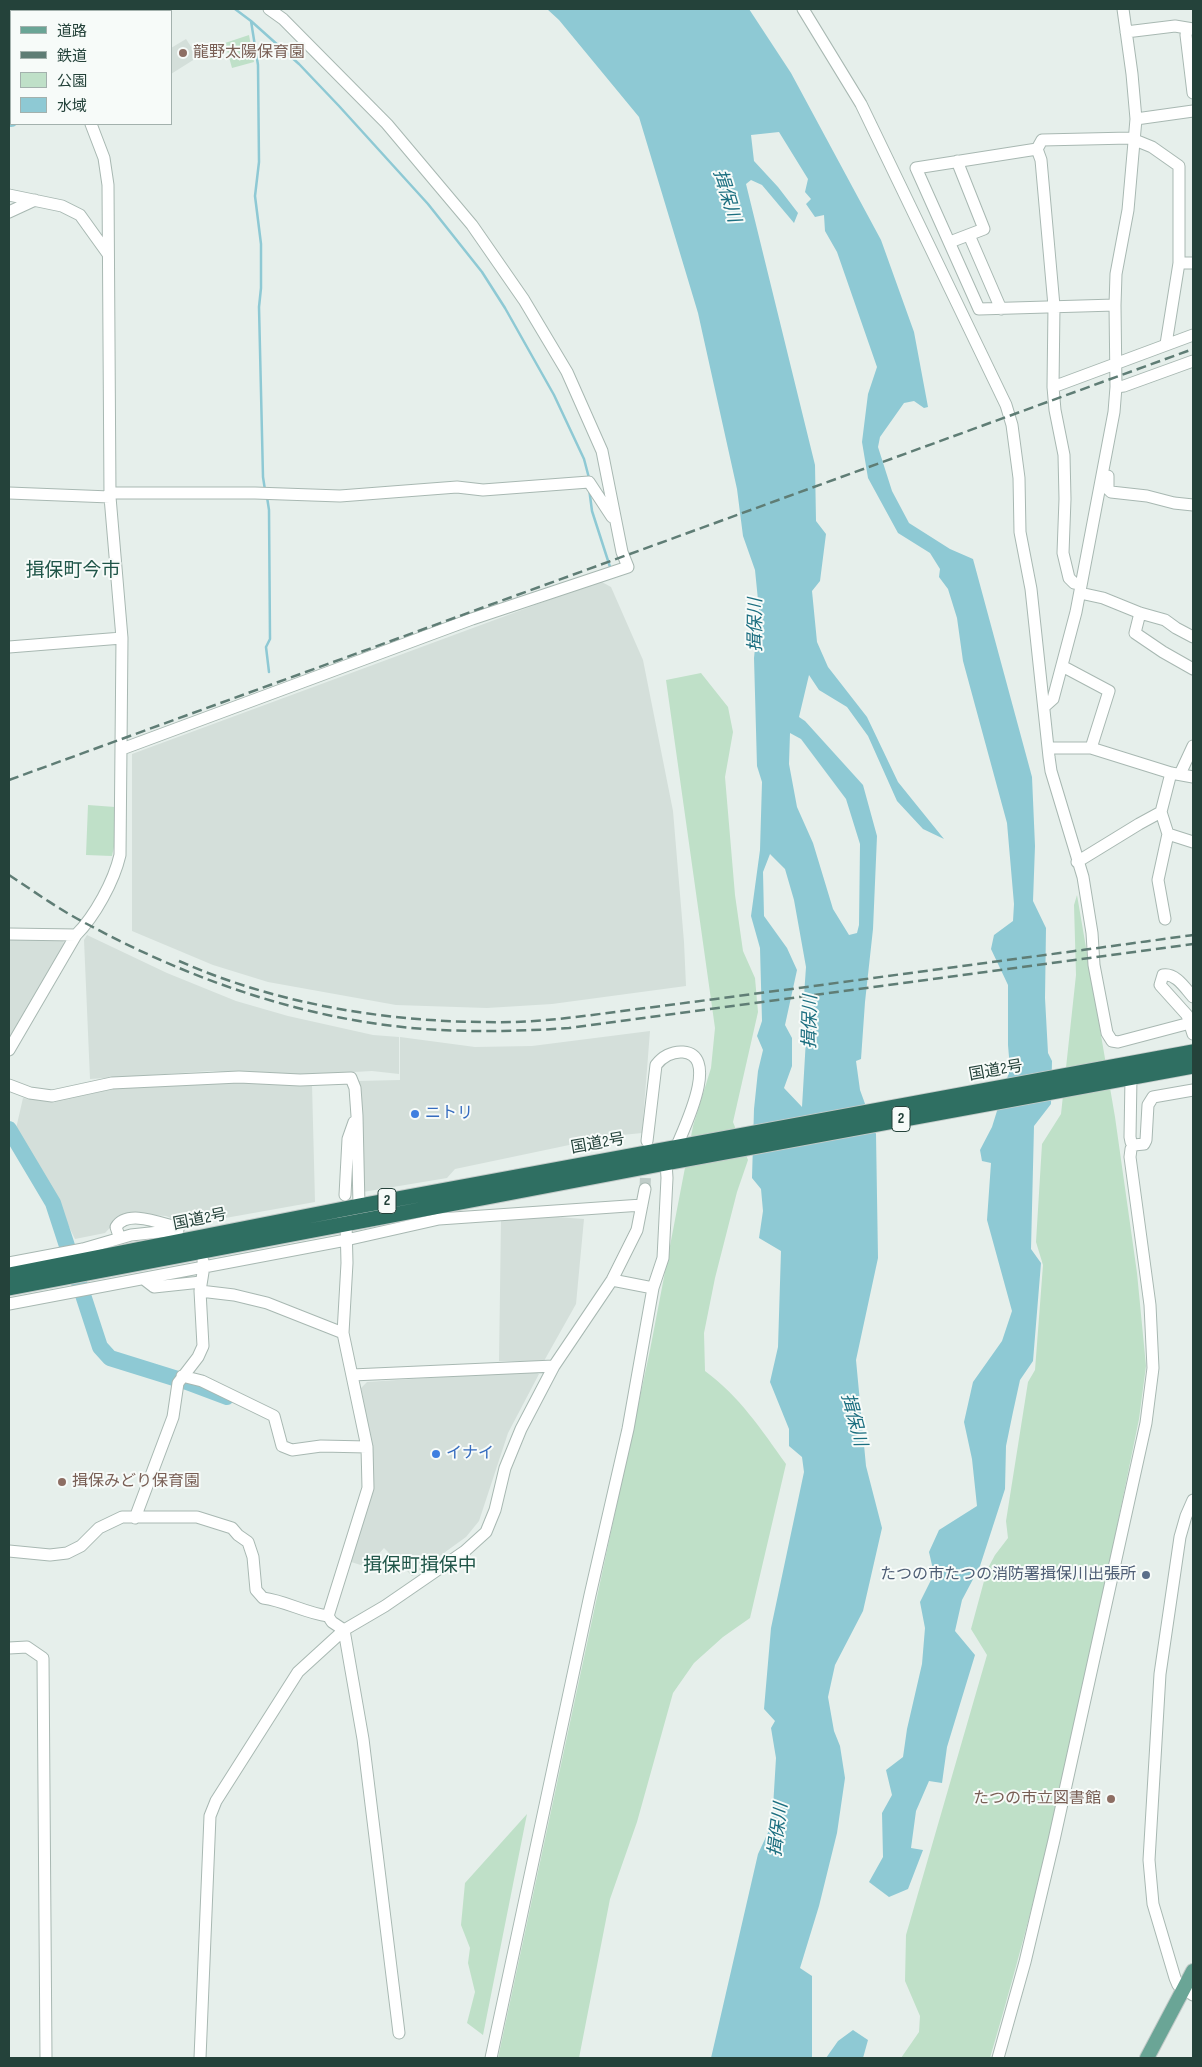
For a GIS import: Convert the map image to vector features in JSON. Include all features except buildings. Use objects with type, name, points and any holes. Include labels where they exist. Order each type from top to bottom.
[{"type":"highway","name":"国道2号","points":[[9,1275],[63,1264],[83,1272],[203,1259],[346,1223],[666,1163],[692,1152],[1110,1074],[1193,1052]]},
{"type":"highway","name":"国道2号","points":[[1110,1074],[1131,1078],[1193,1066]]},
{"type":"highway","name":"国道2号","points":[[83,1272],[181,1236],[359,1206],[676,1148],[692,1152]]},
{"type":"highway","name":"国道2号","points":[[9,1288],[63,1264]]},
{"type":"main road","points":[[1147,2058],[1188,1992],[1193,1971]]},
{"type":"street","points":[[122,748],[472,619],[628,567],[622,552],[602,451],[567,372],[524,300],[472,225],[387,124],[283,19],[269,9]]},
{"type":"street","points":[[803,9],[861,104],[1006,405],[1012,425],[1019,478],[1020,532],[1031,589],[1051,771],[1086,895],[1094,964],[1107,1033],[1112,1041],[1118,1042],[1192,1028],[1187,1015],[1160,984],[1163,975],[1174,976],[1193,997]]},
{"type":"street","points":[[1044,707],[1053,700],[1062,666],[1080,589],[1114,412],[1116,387],[1116,274],[1128,210],[1136,119],[1123,9]]},
{"type":"street","points":[[1126,32],[1175,26],[1190,29],[1186,35],[1193,92]]},
{"type":"street","points":[[1136,119],[1193,111]]},
{"type":"street","points":[[9,1050],[76,935],[90,919],[119,861],[122,638],[110,495],[108,185],[104,158],[91,125]]},
{"type":"street","points":[[1166,344],[1180,263],[1179,166],[1152,148],[1130,138],[1042,140],[1037,149],[1041,160],[1054,306],[1054,410],[1064,455],[1063,553],[1069,578],[1080,589],[1140,614],[1166,620],[1176,628],[1193,636]]},
{"type":"street","points":[[1037,149],[916,168],[979,309],[1115,305]]},
{"type":"street","points":[[950,242],[984,229],[956,161]]},
{"type":"street","points":[[9,194],[62,206],[80,215],[108,254]]},
{"type":"street","points":[[9,212],[35,200]]},
{"type":"street","points":[[969,235],[1001,309]]},
{"type":"street","points":[[1180,263],[1193,263]]},
{"type":"street","points":[[1053,387],[1193,335]]},
{"type":"street","points":[[1116,387],[1124,386],[1193,361]]},
{"type":"street","points":[[1105,464],[1108,472],[1108,489],[1111,492],[1146,496],[1174,503],[1193,505]]},
{"type":"street","points":[[9,493],[110,495],[255,493],[340,496],[420,489],[457,487],[483,490],[589,482],[616,522]]},
{"type":"street","points":[[1140,614],[1134,632],[1163,652],[1193,669]]},
{"type":"street","points":[[9,647],[122,638]]},
{"type":"street","points":[[1062,666],[1109,691],[1091,748]]},
{"type":"street","points":[[1165,919],[1158,880],[1168,834],[1161,812],[1176,774],[1193,746]]},
{"type":"street","points":[[1048,748],[1091,748],[1176,774],[1193,777]]},
{"type":"street","points":[[1078,862],[1161,812]]},
{"type":"street","points":[[1168,834],[1193,842]]},
{"type":"street","points":[[9,934],[76,935]]},
{"type":"street","points":[[647,1140],[656,1065],[670,1054],[683,1052],[691,1055],[701,1072],[699,1087],[676,1148]]},
{"type":"street","points":[[9,1085],[30,1093],[52,1096],[112,1083],[238,1077],[300,1080],[351,1078],[355,1088],[357,1116],[359,1206]]},
{"type":"street","points":[[1131,1078],[1130,1137],[1131,1142],[1134,1144]]},
{"type":"street","points":[[1134,1144],[1144,1144],[1148,1136],[1148,1104],[1153,1097],[1193,1090]]},
{"type":"street","points":[[345,1195],[348,1139],[357,1116]]},
{"type":"street","points":[[998,2058],[1025,1962],[1054,1840],[1146,1423],[1153,1368],[1150,1305],[1130,1157],[1134,1144]]},
{"type":"street","points":[[491,2058],[590,1595],[628,1429],[653,1288],[662,1258],[667,1178],[666,1163]]},
{"type":"street","points":[[200,2058],[210,1816],[216,1800],[298,1672],[344,1630],[385,1606],[442,1567],[465,1551],[486,1532],[495,1510],[505,1468],[521,1429],[554,1366],[612,1280],[637,1230],[644,1189]]},
{"type":"street","points":[[135,1518],[173,1417],[178,1383],[198,1357],[203,1346],[201,1286],[203,1259],[346,1240],[439,1219],[642,1205]]},
{"type":"street","points":[[118,1236],[116,1226],[125,1219],[147,1220],[176,1226],[181,1236]]},
{"type":"street","points":[[340,1332],[347,1263],[346,1223]]},
{"type":"street","points":[[9,1263],[63,1264],[83,1272]]},
{"type":"street","points":[[9,1304],[83,1272]]},
{"type":"street","points":[[328,1616],[368,1488],[367,1447],[352,1375],[340,1332],[341,1273]]},
{"type":"street","points":[[145,1280],[154,1287],[201,1286],[267,1303],[340,1332]]},
{"type":"street","points":[[612,1280],[653,1288]]},
{"type":"street","points":[[352,1375],[554,1366]]},
{"type":"street","points":[[182,1376],[223,1390],[242,1402],[261,1408],[274,1416],[282,1446],[292,1450],[320,1446],[367,1447]]},
{"type":"street","points":[[1188,1992],[1178,1985],[1158,1922],[1150,1886],[1149,1860],[1160,1674],[1180,1537],[1193,1500]]},
{"type":"street","points":[[9,1551],[50,1554],[67,1553],[81,1546],[99,1528],[122,1517],[197,1518],[232,1528],[248,1542],[254,1558],[256,1590],[263,1598],[280,1600],[312,1614],[328,1616],[332,1622],[344,1630],[363,1739],[399,2034]]},
{"type":"street","points":[[9,1648],[27,1647],[43,1658],[46,2058]]},
{"type":"shaded area","name":"龍野太陽保育園","points":[[186,39],[198,57],[172,73],[172,47]]},
{"type":"shaded area","points":[[600,581],[611,587],[643,660],[673,811],[686,986],[552,1004],[487,1008],[396,1005],[268,982],[213,965],[132,931],[132,754]]},
{"type":"shaded area","points":[[87,935],[167,973],[236,1001],[288,1016],[373,1035],[399,1037],[399,1074],[372,1071],[300,1075],[211,1071],[90,1079],[84,940]]},
{"type":"shaded area","points":[[62,937],[65,946],[9,1038],[9,938]]},
{"type":"shaded area","points":[[650,1031],[642,1133],[612,1136],[455,1169],[447,1178],[363,1192],[357,1081],[400,1080],[400,1037],[475,1047],[532,1046]]},
{"type":"shaded area","points":[[257,1082],[312,1084],[315,1202],[186,1225],[166,1216],[124,1213],[105,1233],[75,1239],[38,1164],[15,1133],[23,1098],[44,1101],[116,1086]]},
{"type":"shaded area","points":[[557,1217],[584,1219],[576,1304],[544,1361],[499,1361],[501,1220]]},
{"type":"shaded area","points":[[534,1371],[539,1374],[508,1433],[479,1521],[466,1537],[412,1576],[384,1548],[367,1567],[348,1561],[371,1444],[361,1388],[367,1382]]},
{"type":"green space","points":[[249,35],[254,62],[232,68],[225,43]]},
{"type":"green space","points":[[701,673],[728,707],[733,732],[725,777],[735,895],[743,951],[755,978],[758,1012],[733,1122],[748,1160],[737,1192],[715,1278],[704,1333],[705,1371],[718,1381],[739,1403],[759,1426],[786,1464],[750,1618],[723,1637],[694,1663],[673,1693],[637,1822],[610,1899],[579,2058],[498,2058],[650,1350],[693,1126],[711,1068],[715,1028],[666,680]]},
{"type":"green space","points":[[88,805],[115,807],[112,856],[86,855]]},
{"type":"green space","points":[[1077,895],[1115,1117],[1137,1273],[1146,1366],[1139,1419],[1072,1740],[1034,1900],[990,2058],[901,2058],[919,2032],[920,2016],[905,1981],[906,1935],[987,1655],[971,1629],[987,1570],[995,1555],[1008,1538],[1006,1521],[1028,1382],[1035,1370],[1043,1265],[1036,1242],[1042,1144],[1061,1114],[1076,975],[1074,905]]},
{"type":"green space","points":[[527,1814],[483,2035],[467,2023],[475,1992],[468,1963],[470,1948],[461,1925],[465,1883]]},
{"type":"water","name":"揖保川","points":[[547,9],[749,9],[791,73],[881,240],[914,332],[928,407],[924,408],[914,401],[904,403],[880,437],[878,447],[892,491],[909,523],[950,549],[973,559],[1032,777],[1035,846],[1033,901],[1046,928],[1045,998],[1048,1053],[1052,1061],[1051,1104],[1034,1126],[1031,1249],[1041,1263],[1033,1361],[1020,1380],[1013,1412],[1006,1446],[1005,1489],[980,1566],[962,1600],[955,1631],[975,1655],[947,1747],[942,1783],[929,1781],[916,1811],[911,1848],[923,1850],[908,1889],[889,1897],[869,1882],[883,1857],[882,1813],[892,1795],[886,1770],[903,1757],[907,1729],[922,1664],[925,1628],[920,1602],[934,1574],[929,1552],[939,1530],[977,1506],[972,1459],[964,1422],[973,1382],[1002,1341],[1012,1311],[987,1220],[991,1163],[982,1161],[980,1150],[992,1127],[1010,1069],[1008,985],[991,949],[994,935],[1013,921],[1014,904],[1007,823],[963,661],[957,618],[948,589],[939,577],[940,569],[930,553],[898,533],[868,478],[862,442],[868,394],[877,367],[837,252],[825,231],[824,215],[815,217],[806,204],[811,199],[805,192],[808,179],[779,132],[751,135],[754,161],[778,187],[798,213],[794,223],[762,185],[751,180],[746,184],[815,465],[816,521],[826,534],[820,581],[812,591],[817,642],[828,667],[867,717],[898,782],[944,839],[923,829],[897,801],[868,736],[847,707],[819,690],[809,675],[799,717],[805,721],[863,785],[877,836],[873,929],[861,1059],[856,1061],[860,1090],[876,1134],[878,1258],[856,1360],[866,1466],[882,1528],[863,1611],[835,1665],[828,1697],[834,1731],[840,1746],[845,1778],[837,1833],[819,1906],[800,1968],[812,1976],[812,2058],[711,2058],[758,1854],[772,1824],[776,1758],[771,1728],[775,1721],[764,1709],[771,1628],[804,1472],[802,1457],[789,1446],[789,1429],[770,1382],[778,1347],[781,1251],[759,1238],[763,1211],[761,1189],[752,1178],[754,1109],[758,1071],[763,1050],[757,1036],[762,1021],[760,948],[751,916],[760,850],[762,782],[757,766],[754,658],[759,610],[755,570],[743,536],[737,489],[698,313],[639,117],[559,20]],"holes":[[[790,733],[801,739],[846,799],[860,844],[859,925],[857,933],[849,935],[833,909],[813,843],[797,807],[789,764]],[[770,854],[785,869],[794,900],[806,967],[803,1010],[810,1033],[806,1039],[802,1107],[784,1088],[792,1066],[792,1038],[785,1025],[797,970],[787,948],[764,916],[763,872]]]},
{"type":"water","points":[[853,2030],[868,2040],[863,2058],[826,2058],[838,2041]]},
{"type":"waterway","points":[[235,9],[251,21],[258,65],[259,162],[255,196],[261,244],[259,307],[263,477],[265,490]]},
{"type":"waterway","points":[[251,21],[299,64],[339,106],[428,204],[482,272],[505,308],[554,395],[584,459],[589,478]]},
{"type":"waterway","points":[[589,488],[592,511],[611,570]]},
{"type":"waterway","points":[[267,497],[269,510],[270,639],[266,647],[269,672]]},
{"type":"waterway","points":[[9,1129],[53,1203],[100,1347],[110,1358],[187,1382],[227,1397]]},
{"type":"tunnel","points":[[645,1189],[646,1161]]},
{"type":"railway","points":[[9,780],[1193,349]]},
{"type":"railway","points":[[9,875],[79,920],[130,946],[215,982],[259,997],[349,1019],[441,1030],[505,1031],[569,1028],[1193,944]]},
{"type":"railway","points":[[179,961],[259,990],[342,1010],[427,1020],[512,1022],[586,1016],[1193,935]]},
{"type":"place","name":"龍野太陽保育園","points":[[183,53]]},
{"type":"place","name":"ニトリ","points":[[415,1114]]},
{"type":"place","name":"イナイ","points":[[436,1454]]},
{"type":"place","name":"揖保みどり保育園","points":[[62,1482]]},
{"type":"place","name":"たつの市たつの消防署揖保川出張所","points":[[1146,1575]]},
{"type":"place","name":"たつの市立図書館","points":[[1111,1799]]},
{"type":"district","name":"揖保町今市","points":[[73,571]]},
{"type":"district","name":"揖保町揖保中","points":[[420,1566]]}]
